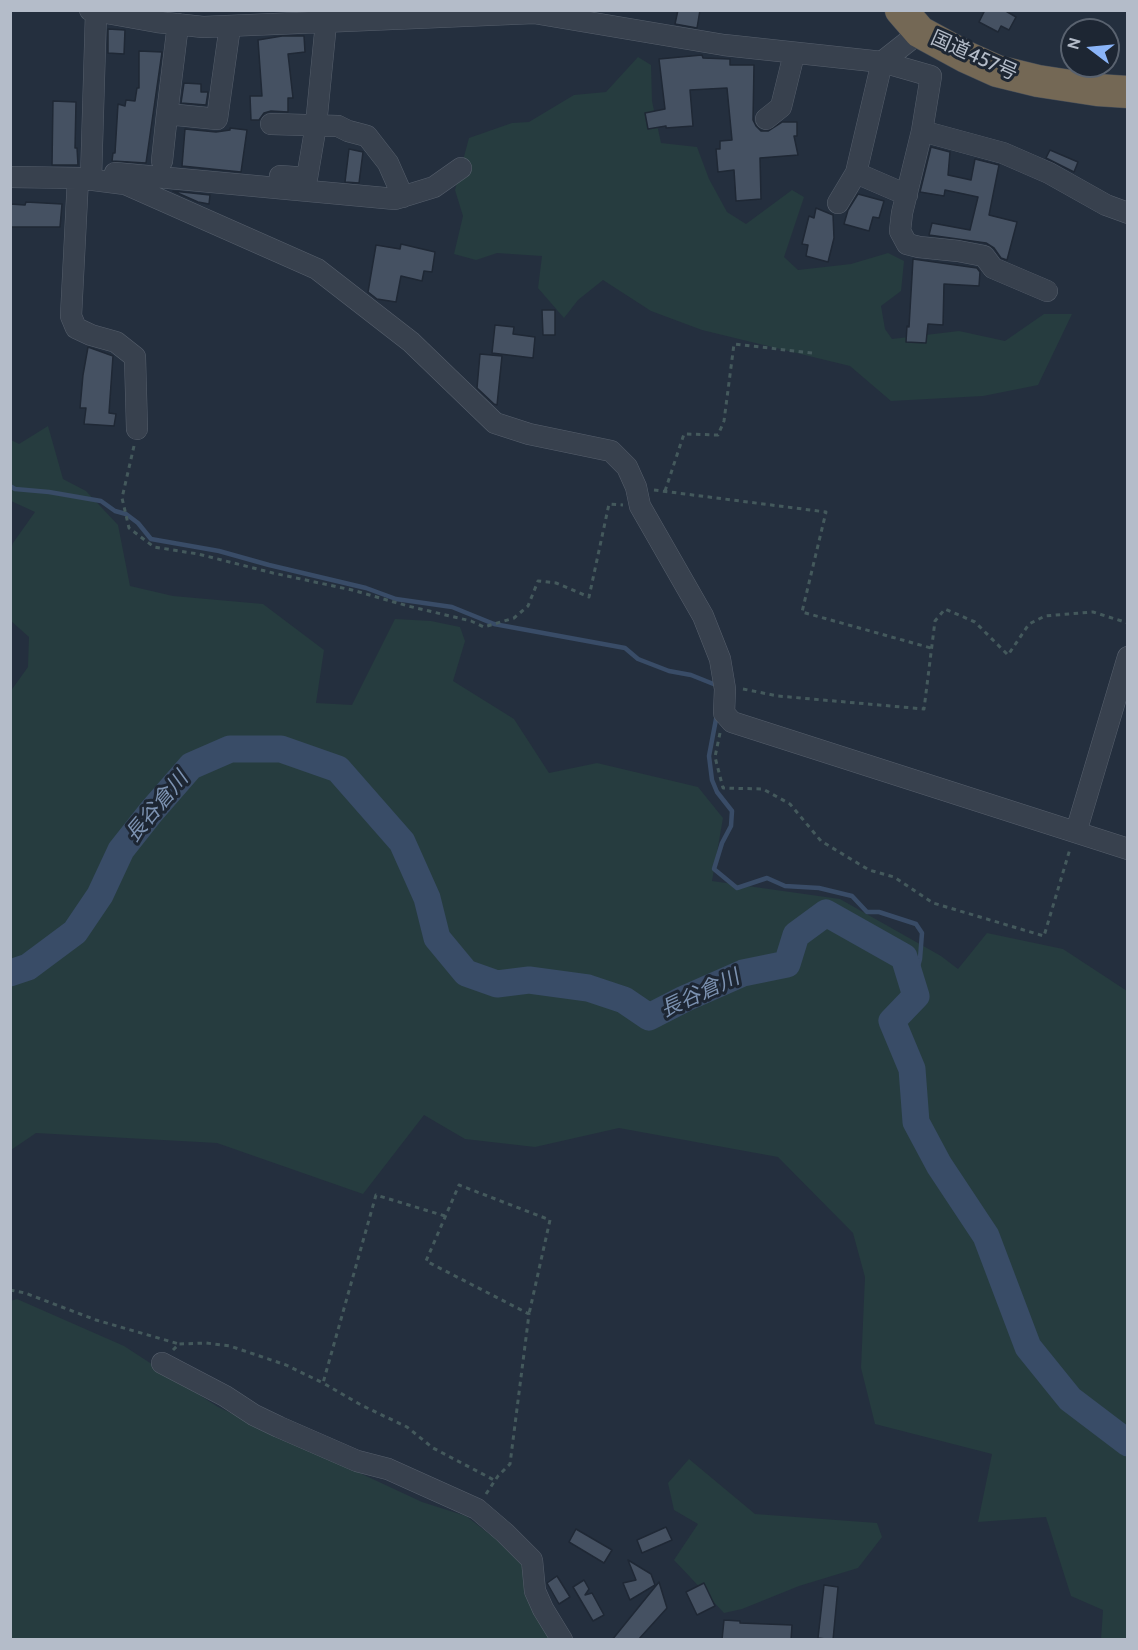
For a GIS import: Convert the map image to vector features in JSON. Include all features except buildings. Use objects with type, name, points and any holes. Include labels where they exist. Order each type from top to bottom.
[{"type":"highway","name":"国道457号","points":[[910,21],[966,57],[997,71],[1038,81],[1128,92]]},
{"type":"street","points":[[137,429],[135,357],[116,342],[76,328],[71,316],[87,176],[93,11],[203,27],[534,14],[724,45],[882,62],[931,76],[922,131],[902,213],[900,231],[907,244],[919,248],[958,250],[984,256],[993,268],[1047,291]]},
{"type":"street","points":[[838,203],[856,173],[882,62],[910,21]]},
{"type":"street","points":[[270,175],[307,178],[316,125],[326,23]]},
{"type":"street","points":[[162,161],[178,24]]},
{"type":"street","points":[[167,114],[217,119],[230,26]]},
{"type":"street","points":[[766,119],[781,107],[794,54]]},
{"type":"street","points":[[271,124],[338,126],[367,136],[388,163],[403,197]]},
{"type":"street","points":[[922,131],[1003,153],[1049,173],[1106,205],[1128,213]]},
{"type":"street","points":[[10,177],[87,176],[395,199],[434,187],[461,168]]},
{"type":"street","points":[[856,173],[908,195]]},
{"type":"street","points":[[87,176],[125,184],[317,269],[411,342],[495,423],[529,435],[611,451],[627,467],[638,497],[703,616],[720,659],[725,689],[724,714],[732,722],[1128,849]]},
{"type":"street","points":[[1076,832],[1128,657]]},
{"type":"street","points":[[162,1363],[279,1427],[357,1461],[388,1469],[477,1509],[506,1533],[532,1560],[535,1591],[546,1615],[562,1640]]},
{"type":"path","points":[[665,491],[684,434],[718,435],[724,421],[734,344],[812,353]]},
{"type":"path","points":[[137,429],[130,471],[122,498],[129,528],[154,547],[198,554],[352,590],[471,621],[484,627],[514,618],[528,606],[538,580],[556,584],[589,597],[609,504],[665,491],[826,512],[802,612],[931,648]]},
{"type":"path","points":[[725,689],[749,688],[778,696],[924,709],[935,621],[945,609],[975,622],[1008,654],[1029,624],[1045,616],[1093,612],[1128,623]]},
{"type":"path","points":[[724,714],[715,757],[723,789],[763,789],[790,804],[821,841],[869,870],[894,876],[933,903],[1044,936],[1076,832]]},
{"type":"path","points":[[477,1509],[494,1480],[510,1464],[529,1314],[550,1220],[459,1185],[426,1261],[529,1314]]},
{"type":"path","points":[[323,1383],[376,1195],[445,1216]]},
{"type":"path","points":[[10,1290],[25,1293],[96,1320],[179,1344],[206,1343],[230,1346],[286,1365],[407,1427],[433,1448],[494,1480]]},
{"type":"path","points":[[162,1363],[179,1344]]},
{"type":"green space","points":[[638,57],[651,65],[652,101],[661,143],[697,147],[709,179],[727,212],[746,224],[792,190],[804,197],[784,257],[798,270],[851,264],[888,253],[904,261],[901,291],[881,306],[885,329],[892,339],[959,331],[1005,341],[1044,314],[1072,314],[1038,385],[983,396],[891,401],[850,366],[702,330],[651,311],[603,280],[578,300],[564,318],[538,288],[542,256],[497,253],[476,260],[454,254],[463,216],[455,190],[469,138],[512,123],[529,122],[574,95],[606,92]]},
{"type":"green space","points":[[48,426],[63,479],[86,491],[118,525],[130,586],[173,596],[263,604],[324,650],[316,703],[352,705],[395,619],[431,621],[460,627],[465,641],[453,681],[514,719],[549,773],[597,763],[698,787],[723,818],[712,881],[840,899],[941,956],[958,969],[987,933],[1063,949],[1127,991],[1127,1639],[1101,1639],[1103,1610],[1071,1596],[1046,1517],[978,1522],[992,1454],[875,1424],[861,1368],[865,1277],[853,1233],[778,1157],[619,1128],[535,1147],[465,1139],[424,1115],[363,1194],[217,1143],[36,1133],[11,1150],[10,692],[28,667],[29,637],[11,621],[10,553],[13,543],[35,512],[11,501],[11,440],[19,444]]},
{"type":"green space","points":[[17,1299],[124,1346],[218,1407],[422,1502],[466,1516],[519,1557],[557,1640],[11,1640],[10,1301]]},
{"type":"green space","points":[[689,1459],[755,1514],[877,1523],[882,1537],[858,1568],[799,1586],[742,1609],[724,1613],[674,1560],[698,1524],[674,1510],[668,1483]]},
{"type":"waterway","points":[[10,486],[15,489],[101,501],[138,523],[151,539],[219,551],[366,588],[396,599],[452,607],[494,624],[625,648],[638,659],[716,685]]},
{"type":"waterway","points":[[717,714],[709,756],[712,780],[717,792],[732,811],[731,826],[722,843],[714,869],[737,888],[767,878],[785,886],[819,888],[852,896],[867,912],[879,912],[916,924],[922,933],[920,959],[913,985]]},
{"type":"waterway","name":"長谷倉川","points":[[10,973],[28,967],[75,932],[100,895],[121,850],[151,812],[191,766],[230,749],[281,749],[338,769],[402,842],[427,898],[437,938],[466,973],[497,984],[529,980],[588,988],[624,1000],[649,1017],[743,973],[787,964],[796,935],[826,913],[904,957],[916,996],[892,1021],[912,1069],[916,1122],[939,1165],[986,1236],[1028,1347],[1070,1399],[1128,1443]]}]
